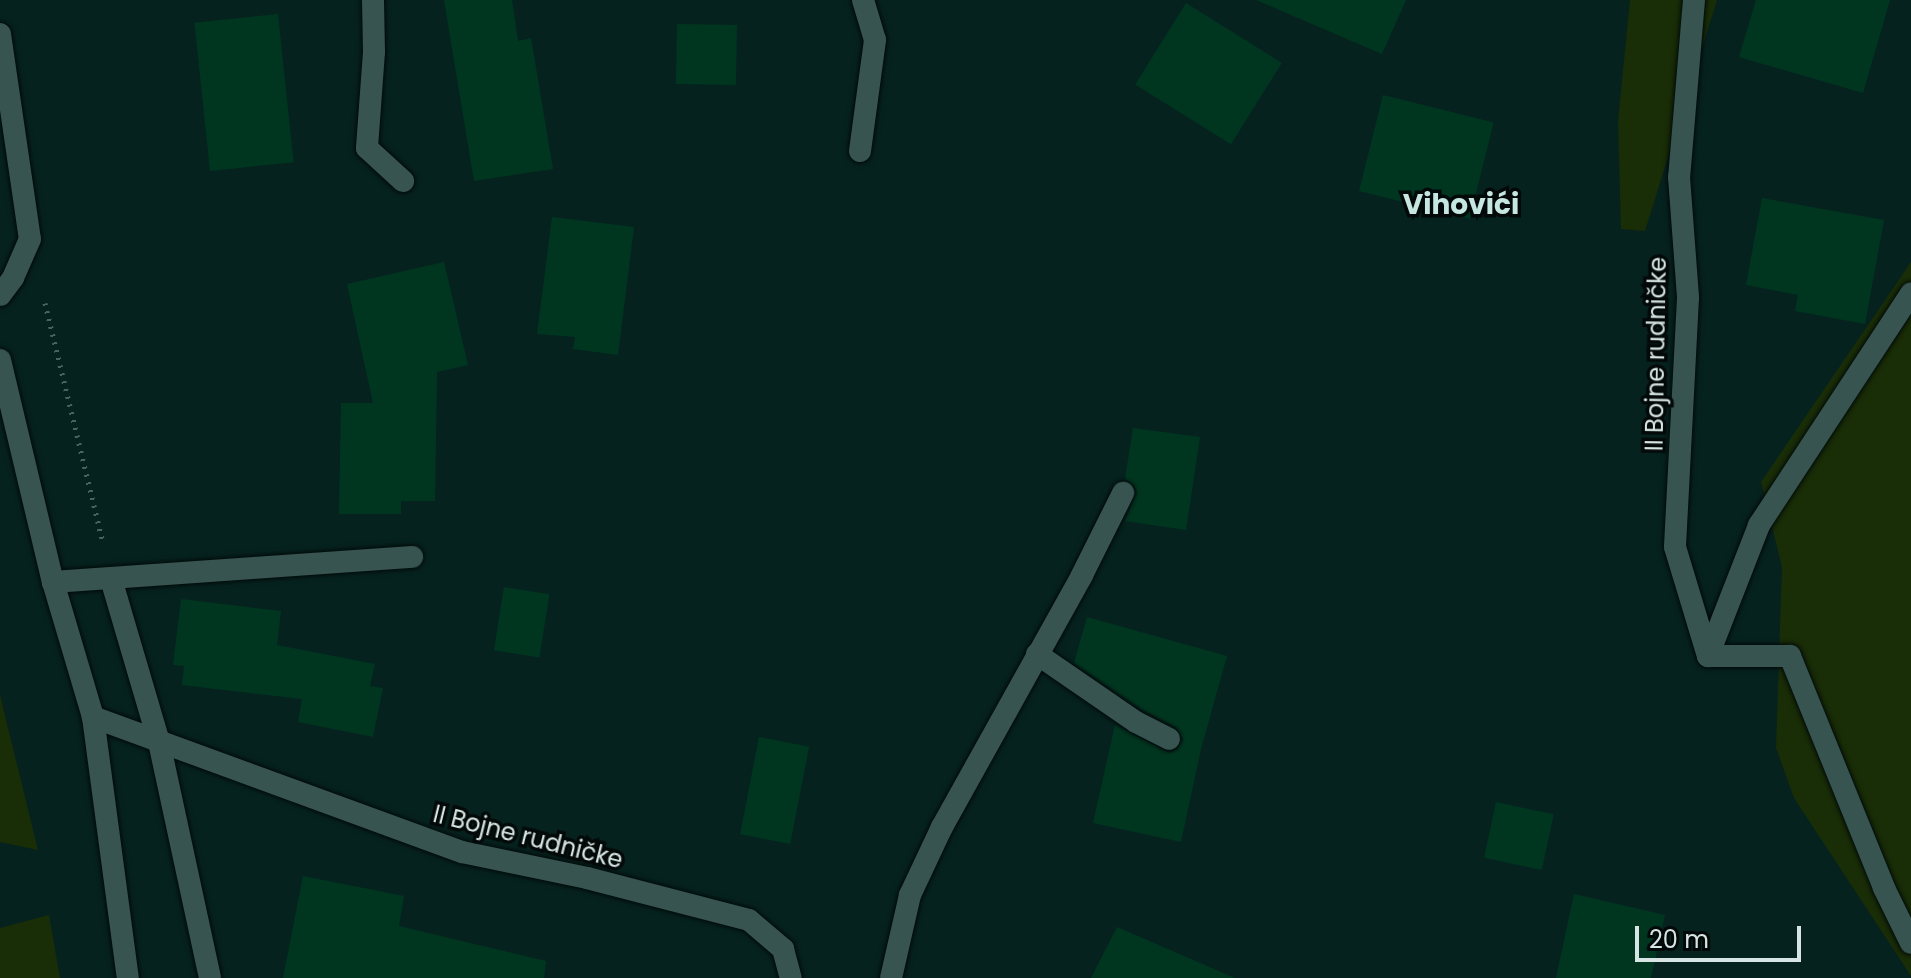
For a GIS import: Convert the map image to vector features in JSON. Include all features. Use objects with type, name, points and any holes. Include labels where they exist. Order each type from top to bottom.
[{"type":"street","points":[[373,0],[374,52],[367,148],[403,181]]},
{"type":"street","points":[[860,151],[875,40],[863,0]]},
{"type":"street","name":"II Bojne rudničke","points":[[1694,0],[1679,177],[1688,298],[1675,547],[1708,656]]},
{"type":"street","points":[[0,34],[30,239],[13,278],[0,295]]},
{"type":"street","points":[[1911,294],[1759,525],[1708,656],[1790,656],[1879,874],[1911,943]]},
{"type":"street","points":[[0,360],[53,582],[93,717],[128,978]]},
{"type":"street","points":[[891,978],[910,895],[942,827],[1123,493]]},
{"type":"street","points":[[53,582],[412,557]]},
{"type":"street","points":[[111,579],[159,742],[210,978]]},
{"type":"street","points":[[1037,654],[1136,722],[1169,739]]},
{"type":"street","name":"II Bojne rudničke","points":[[93,717],[462,852],[587,878],[749,920],[783,949],[791,978]]},
{"type":"path","points":[[30,239],[111,579]]},
{"type":"green space","points":[[1630,0],[1717,0],[1645,231],[1621,229],[1618,121]]},
{"type":"green space","points":[[1911,262],[1911,976],[1794,798],[1776,748],[1782,567],[1761,482]]},
{"type":"green space","points":[[0,695],[9,732],[38,850],[0,842]]},
{"type":"green space","points":[[49,915],[60,978],[0,978],[0,928]]},
{"type":"building","points":[[444,0],[512,0],[518,41],[531,38],[553,169],[474,181]]},
{"type":"building","points":[[1256,0],[1406,0],[1382,54]]},
{"type":"building","points":[[1756,0],[1890,0],[1863,93],[1739,57]]},
{"type":"building","points":[[1186,3],[1282,63],[1231,144],[1135,84]]},
{"type":"building","points":[[278,14],[294,162],[210,171],[194,23]]},
{"type":"building","points":[[677,24],[737,25],[736,85],[676,84]]},
{"type":"building","points":[[1383,95],[1494,123],[1470,219],[1359,191]]},
{"type":"building","points":[[1762,198],[1884,220],[1865,324],[1795,311],[1798,295],[1746,285]]},
{"type":"building","points":[[552,217],[634,227],[618,355],[573,349],[575,337],[537,334]]},
{"type":"building","points":[[444,262],[468,365],[437,372],[435,501],[401,501],[401,514],[339,514],[341,403],[373,403],[347,284]]},
{"type":"building","points":[[1133,428],[1200,437],[1186,530],[1125,521],[1137,493],[1134,485],[1125,479]]},
{"type":"building","points":[[504,587],[549,594],[539,657],[494,650]]},
{"type":"building","points":[[181,599],[281,611],[277,645],[375,664],[370,686],[383,688],[373,737],[298,722],[302,699],[182,685],[184,666],[173,665]]},
{"type":"building","points":[[1087,617],[1227,656],[1201,749],[1181,842],[1093,823],[1115,725],[1169,753],[1177,750],[1183,739],[1176,727],[1143,710],[1074,663]]},
{"type":"building","points":[[759,737],[809,747],[790,844],[740,834]]},
{"type":"building","points":[[1496,802],[1554,814],[1542,870],[1484,858]]},
{"type":"building","points":[[303,876],[404,896],[399,926],[546,961],[544,978],[283,978]]},
{"type":"building","points":[[1574,894],[1665,915],[1651,978],[1556,978]]},
{"type":"building","points":[[1117,927],[1235,978],[1091,978]]},
{"type":"district","name":"Vihovići","points":[[1461,205]]}]
